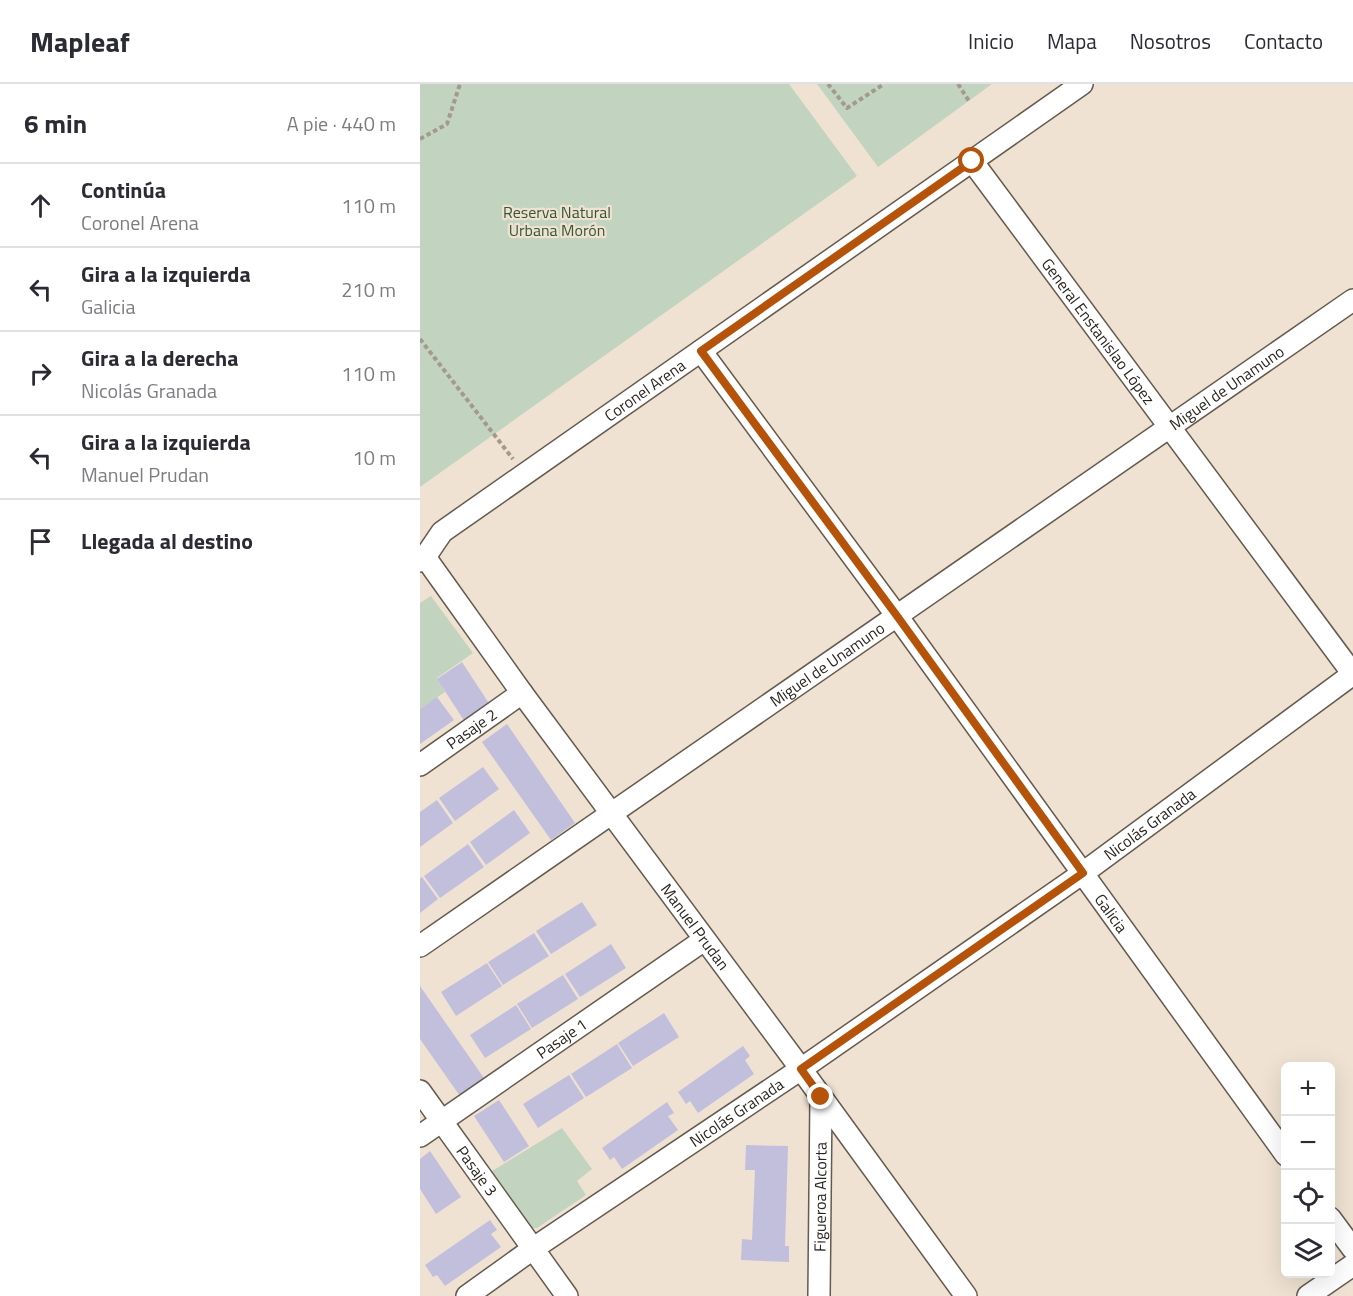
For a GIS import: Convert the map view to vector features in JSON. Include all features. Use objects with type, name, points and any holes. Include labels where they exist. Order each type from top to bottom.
[{"type":"street","name":"Coronel Arena","points":[[423,559],[442,532],[1082,84]]},
{"type":"street","name":"General Enstanislao López","points":[[972,161],[1353,674]]},
{"type":"street","name":"Miguel de Unamuno","points":[[420,946],[1353,300]]},
{"type":"street","name":"Galicia","points":[[701,351],[897,616],[1281,1148]]},
{"type":"street","name":"Manuel Prudan","points":[[423,559],[801,1069],[966,1296]]},
{"type":"street","name":"Nicolás Granada","points":[[466,1296],[801,1069],[1083,873],[1353,674]]},
{"type":"street","name":"Pasaje 2","points":[[420,765],[522,693]]},
{"type":"street","name":"Pasaje 1","points":[[420,1136],[704,940]]},
{"type":"street","name":"Pasaje 3","points":[[420,1091],[567,1296]]},
{"type":"street","name":"Figueroa Alcorta","points":[[819,1296],[821,1097]]},
{"type":"street","points":[[1334,1224],[1353,1249]]},
{"type":"street","points":[[1308,1296],[1353,1265]]},
{"type":"path","points":[[420,139],[447,124],[460,84]]},
{"type":"path","points":[[828,84],[847,108],[884,84]]},
{"type":"path","points":[[958,84],[969,101]]},
{"type":"path","points":[[420,339],[525,474]]},
{"type":"green space","name":"Reserva Natural Urbana Morón","points":[[420,84],[789,84],[857,176],[420,487]]},
{"type":"green space","points":[[817,84],[992,84],[878,167]]},
{"type":"green space","points":[[431,596],[473,653],[437,678],[445,692],[420,709],[420,603]]},
{"type":"green space","points":[[562,1128],[592,1169],[577,1181],[586,1195],[537,1228],[529,1228],[489,1173]]},
{"type":"building","points":[[462,662],[492,708],[467,725],[437,679]]},
{"type":"building","points":[[437,697],[454,720],[420,744],[420,709]]},
{"type":"building","points":[[507,724],[575,823],[551,840],[482,742]]},
{"type":"building","points":[[483,767],[499,789],[455,821],[439,798]]},
{"type":"building","points":[[437,800],[453,823],[420,847],[420,812]]},
{"type":"building","points":[[514,810],[530,833],[486,865],[470,842]]},
{"type":"building","points":[[468,844],[484,867],[440,898],[424,876]]},
{"type":"building","points":[[422,877],[438,899],[420,913],[420,878]]},
{"type":"building","points":[[582,902],[597,925],[551,954],[536,931]]},
{"type":"building","points":[[534,933],[549,956],[503,985],[488,962]]},
{"type":"building","points":[[611,944],[626,968],[580,997],[565,974]]},
{"type":"building","points":[[487,963],[502,986],[456,1016],[441,992]]},
{"type":"building","points":[[563,975],[578,999],[532,1028],[517,1004]]},
{"type":"building","points":[[420,986],[486,1081],[462,1099],[420,1039]]},
{"type":"building","points":[[516,1005],[531,1029],[485,1058],[470,1035]]},
{"type":"building","points":[[664,1013],[679,1037],[633,1066],[618,1043]]},
{"type":"building","points":[[617,1044],[632,1068],[586,1097],[571,1074]]},
{"type":"building","points":[[743,1046],[750,1056],[745,1060],[754,1074],[698,1113],[690,1101],[686,1104],[678,1092]]},
{"type":"building","points":[[569,1075],[584,1098],[538,1128],[523,1104]]},
{"type":"building","points":[[499,1100],[529,1146],[504,1162],[474,1116]]},
{"type":"building","points":[[667,1102],[674,1113],[668,1116],[678,1130],[622,1169],[614,1157],[610,1160],[602,1148]]},
{"type":"building","points":[[746,1145],[788,1146],[785,1246],[789,1246],[789,1262],[741,1260],[742,1239],[752,1240],[755,1170],[745,1170]]},
{"type":"building","points":[[430,1151],[461,1197],[436,1214],[420,1189],[420,1159]]},
{"type":"building","points":[[490,1220],[497,1230],[491,1234],[501,1247],[445,1286],[437,1275],[433,1277],[425,1265]]},
{"type":"route","points":[[821,1097],[801,1069],[1083,873],[701,351],[972,161]]}]
